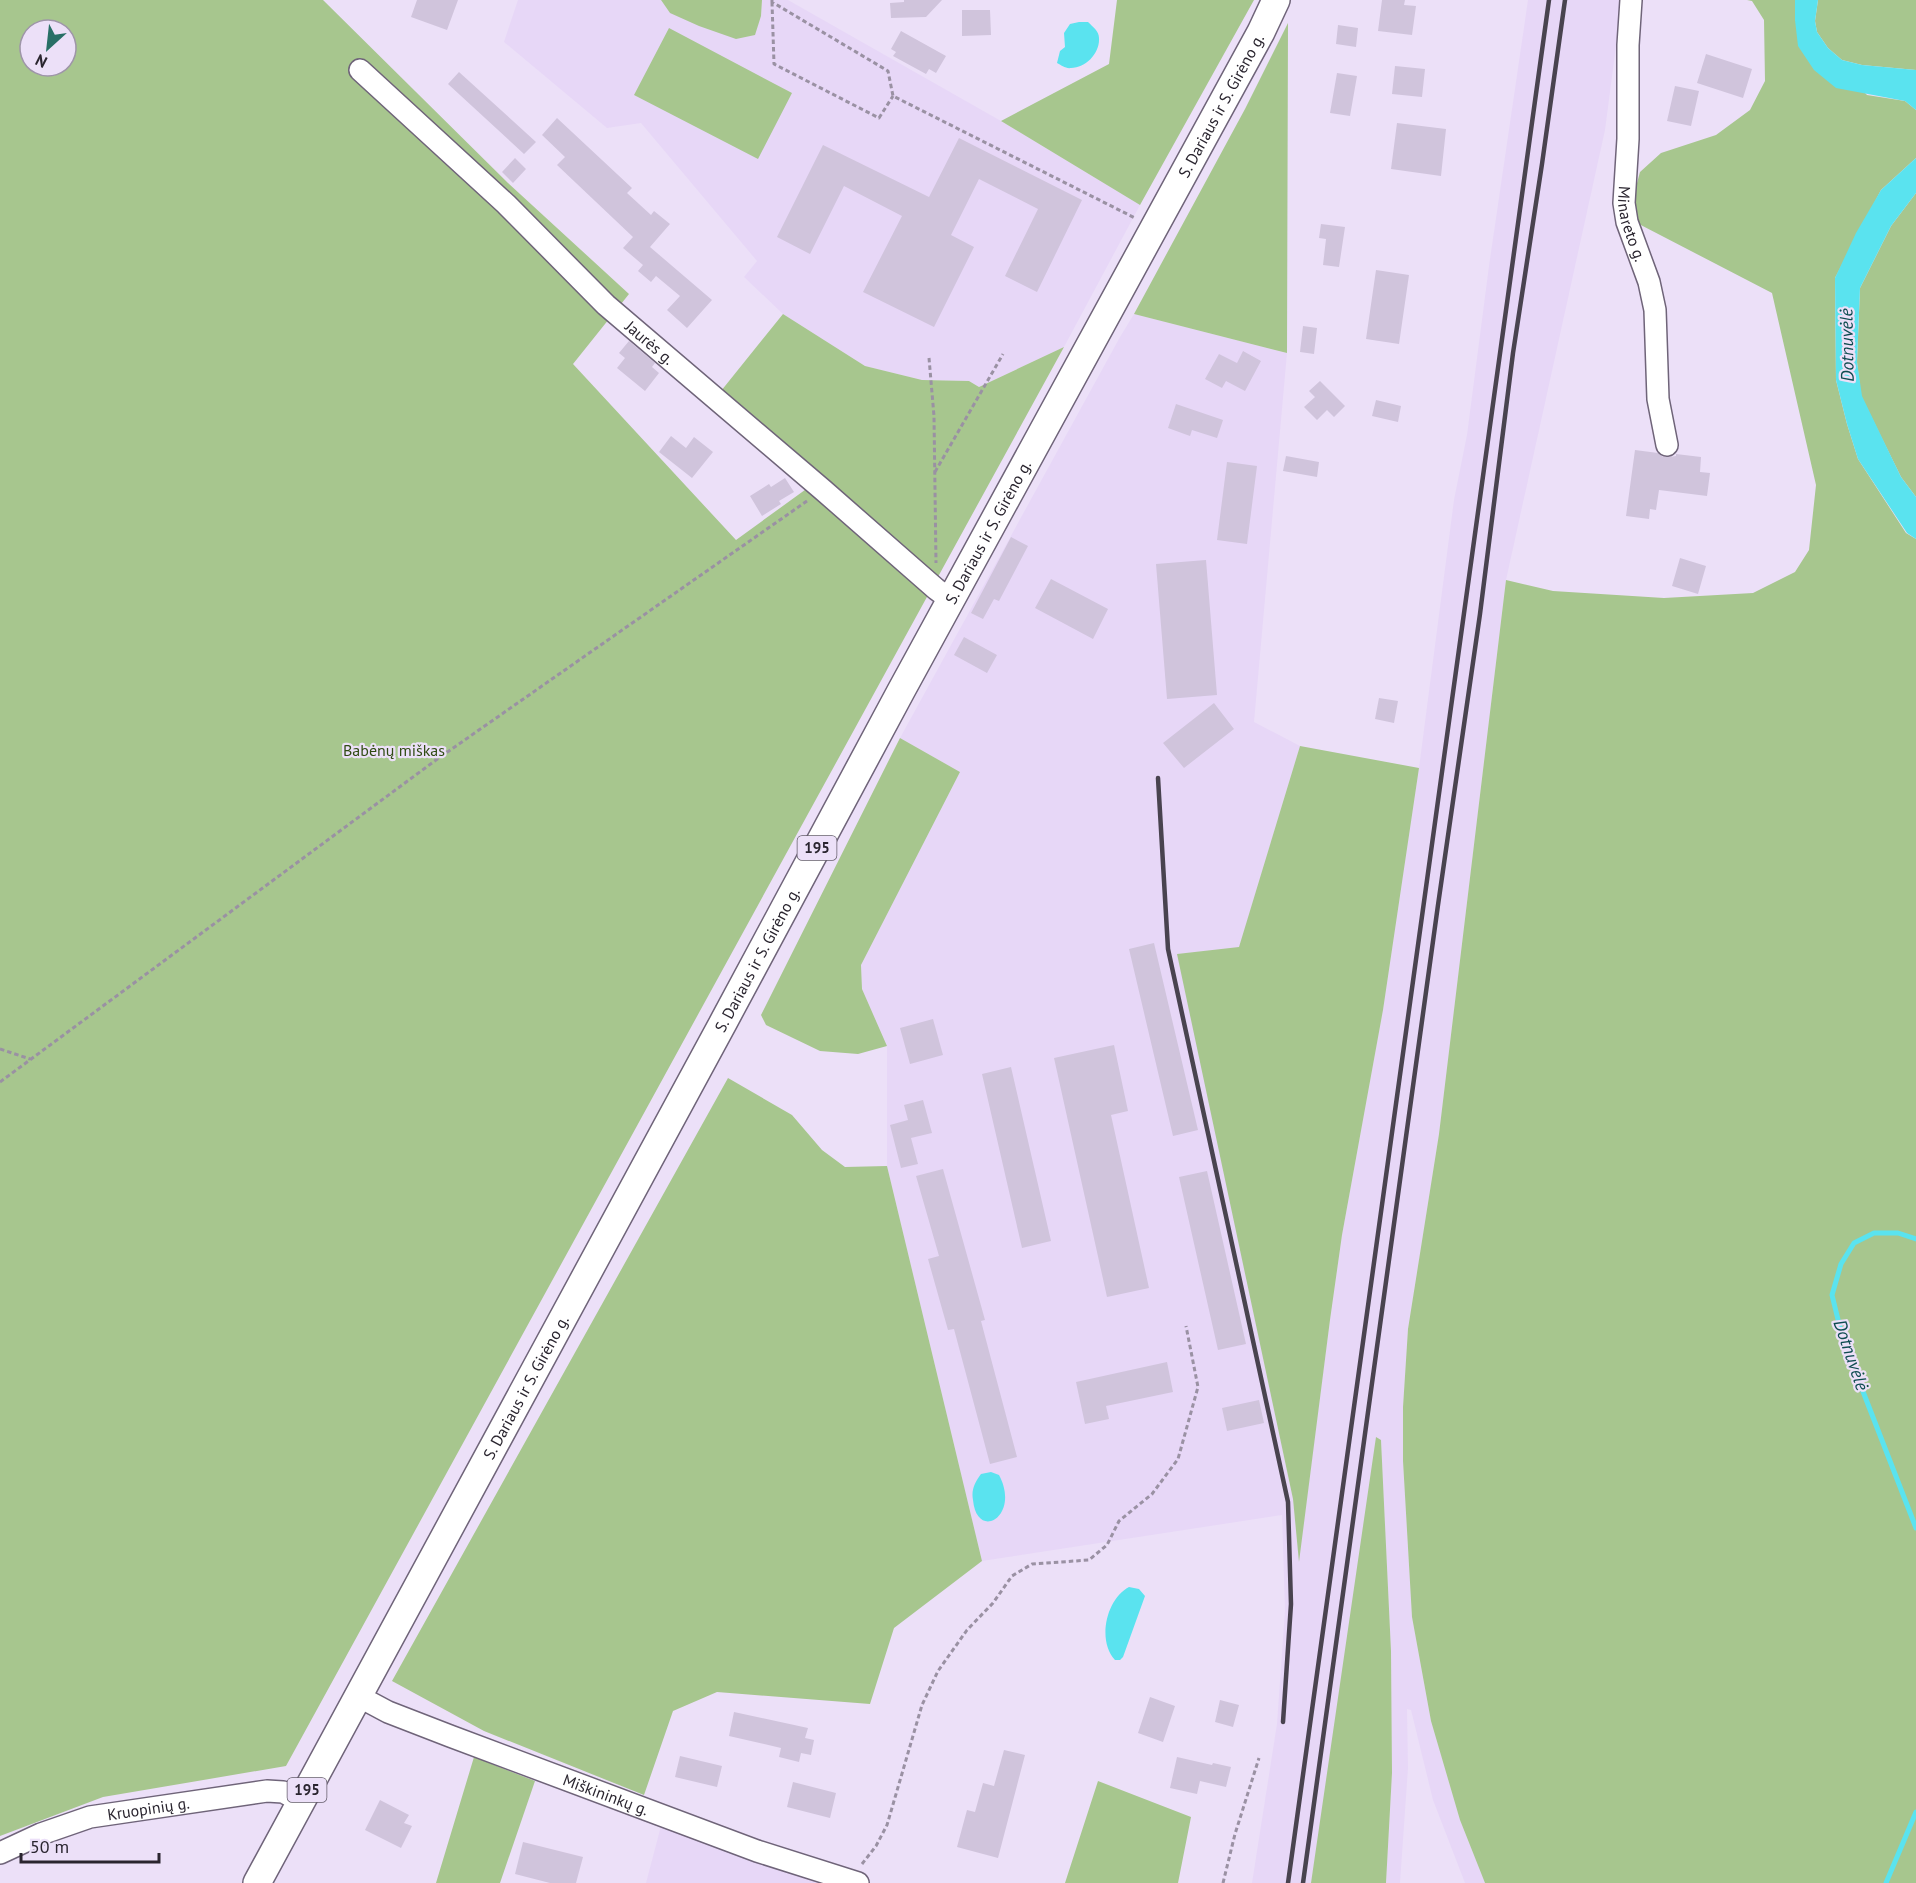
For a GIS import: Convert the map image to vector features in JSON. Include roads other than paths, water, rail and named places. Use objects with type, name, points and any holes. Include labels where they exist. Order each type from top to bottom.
[{"type":"main road","name":"S. Dariaus ir S. Girėno g.","points":[[358,1696],[719,1032],[943,594],[1154,227],[1261,32],[1276,0]]},
{"type":"main road","name":"195","points":[[257,1883],[358,1696]]},
{"type":"street","name":"Minareto g.","points":[[1631,0],[1624,203],[1627,222],[1649,282],[1655,310],[1658,399],[1667,445]]},
{"type":"street","name":"Jaurės g.","points":[[360,70],[506,204],[606,304],[943,594]]},
{"type":"street","name":"Miškininkų g.","points":[[358,1696],[388,1712],[757,1851],[856,1882]]},
{"type":"street","name":"Kruopinių g.","points":[[0,1853],[41,1834],[90,1817],[267,1791],[283,1792],[301,1801]]},
{"type":"water","points":[[1795,0],[1818,0],[1815,21],[1817,32],[1828,48],[1842,60],[1862,65],[1916,70],[1916,110],[1905,101],[1836,88],[1814,70],[1798,46]]},
{"type":"water","points":[[1088,22],[1095,29],[1099,36],[1099,44],[1095,54],[1087,62],[1077,67],[1067,68],[1057,63],[1060,51],[1065,47],[1064,33],[1070,24]]},
{"type":"water","points":[[1916,158],[1916,193],[1891,226],[1860,288],[1857,362],[1862,396],[1901,477],[1916,497],[1916,539],[1907,533],[1858,459],[1847,424],[1836,380],[1835,278],[1856,233],[1881,190]]},
{"type":"water","points":[[991,1472],[999,1475],[1005,1502],[996,1519],[989,1521],[982,1520],[976,1513],[973,1493],[975,1483],[981,1474]]},
{"type":"water","points":[[1129,1587],[1139,1589],[1145,1596],[1123,1657],[1115,1660],[1106,1642],[1107,1621],[1115,1601]]},
{"type":"waterway","name":"Dotnuvėlė","points":[[1916,1239],[1898,1233],[1874,1233],[1854,1243],[1841,1264],[1832,1295],[1843,1340],[1916,1528]]},
{"type":"waterway","name":"Dotnuvėlė","points":[[1886,1883],[1916,1812]]},
{"type":"railway","points":[[1288,1883],[1549,0]]},
{"type":"railway","points":[[1303,1883],[1480,614],[1513,353],[1565,0]]},
{"type":"railway","points":[[1158,778],[1168,949],[1288,1502],[1291,1604],[1283,1722]]},
{"type":"park label","name":"Babėnų miškas","points":[[394,750]]}]
